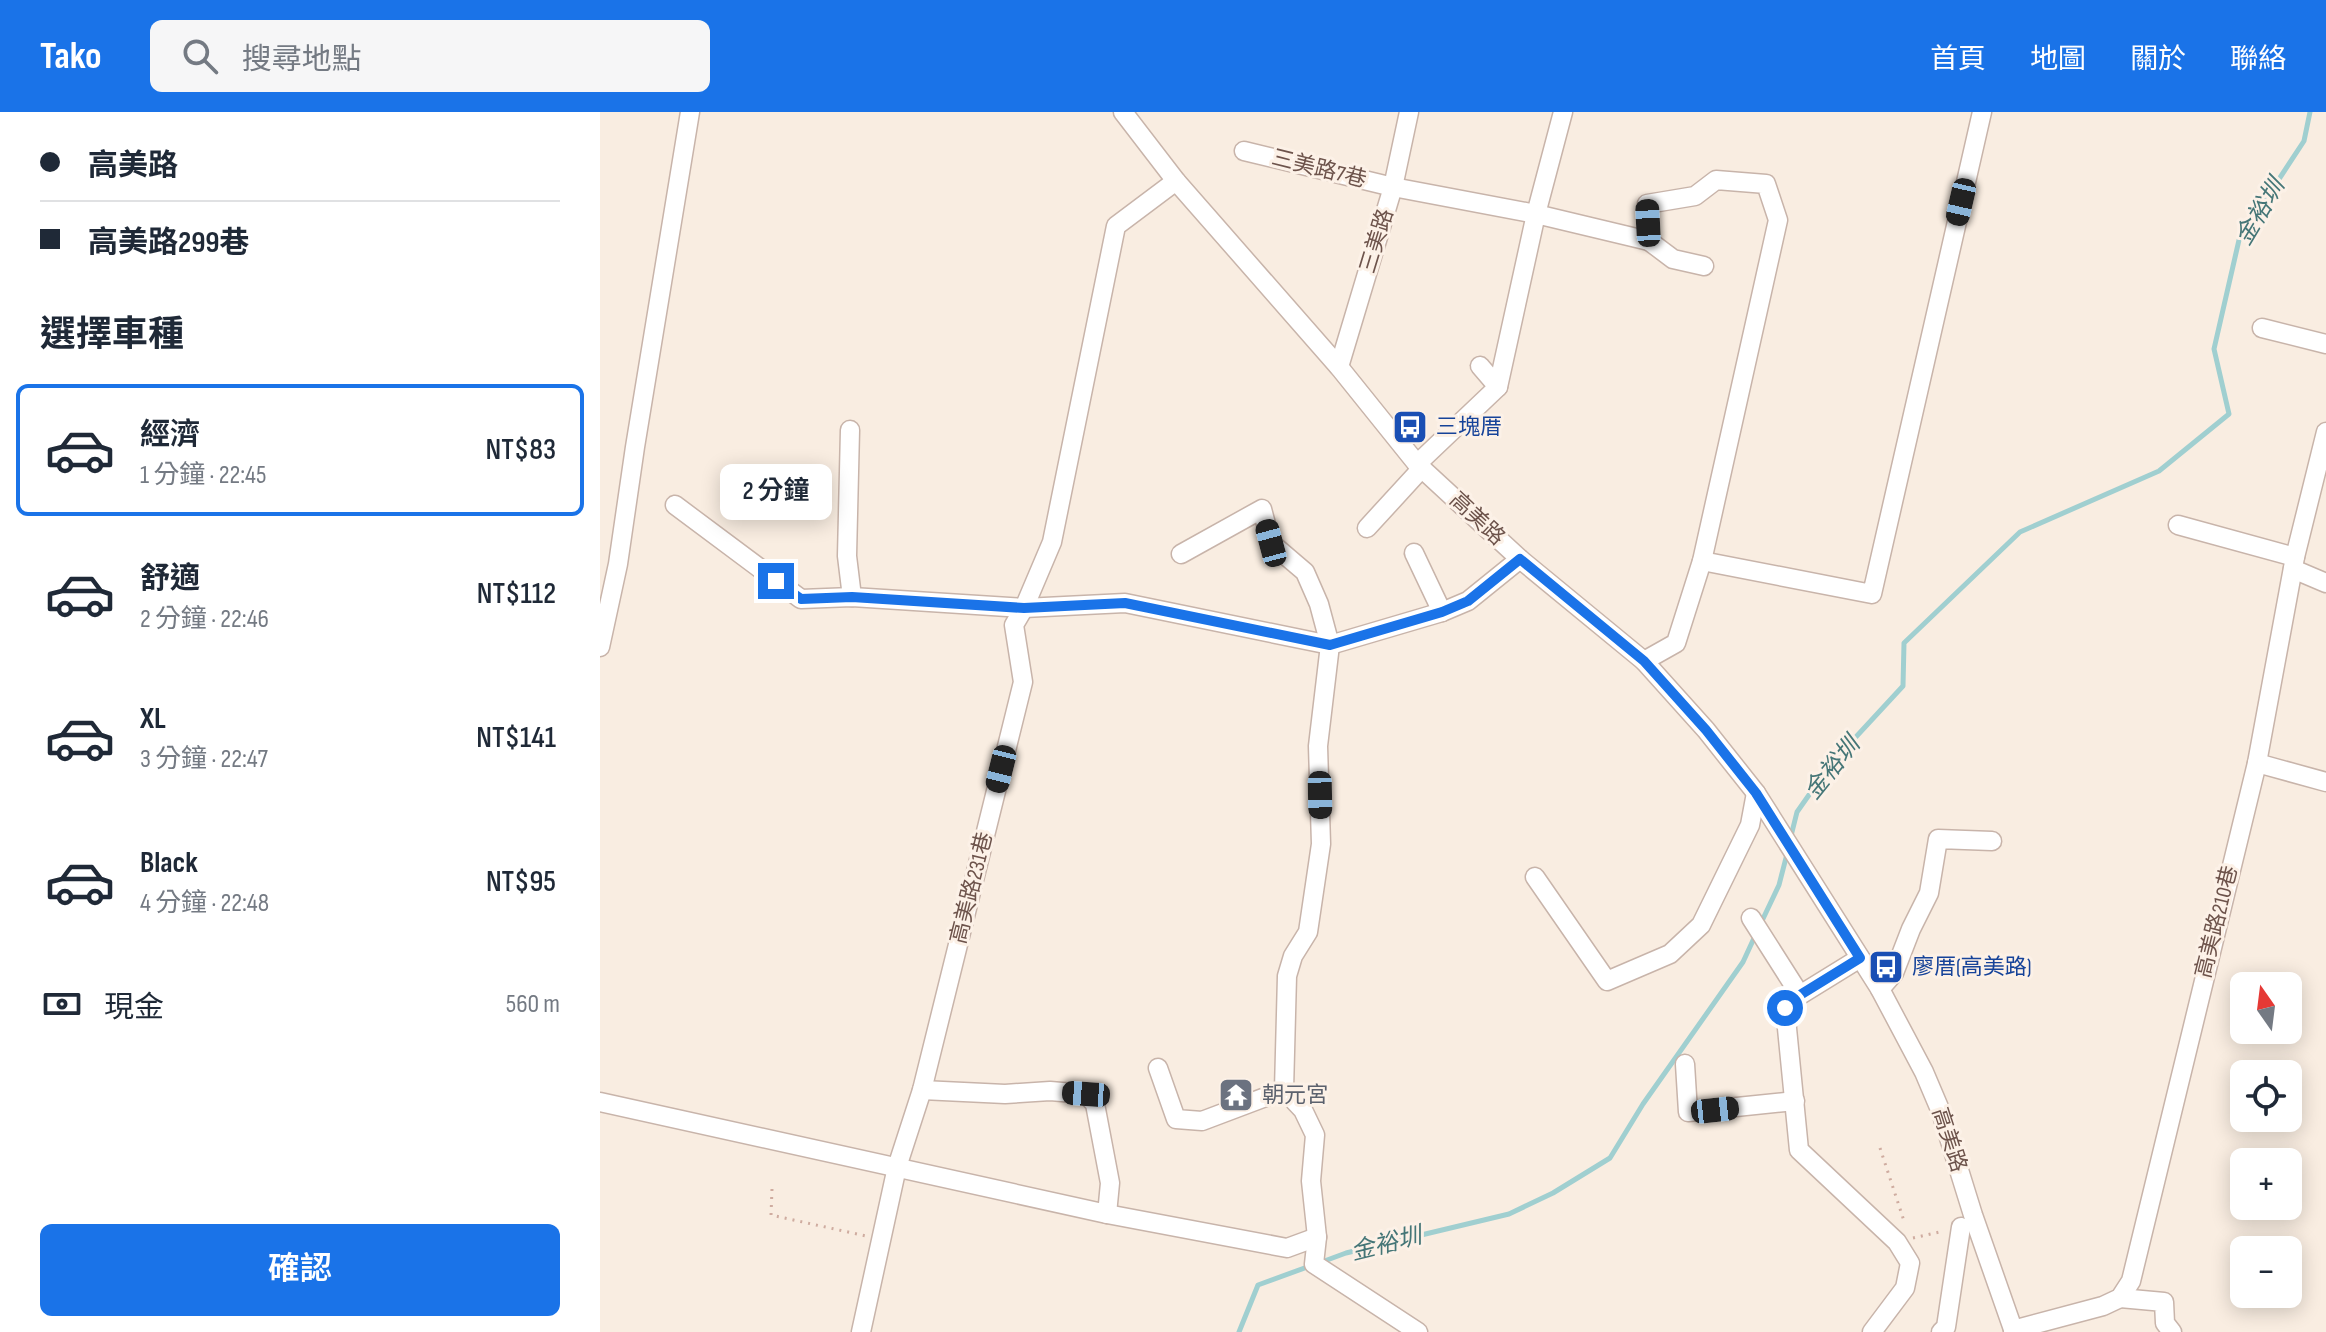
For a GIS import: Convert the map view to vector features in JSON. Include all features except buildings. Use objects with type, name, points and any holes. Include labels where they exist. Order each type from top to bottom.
[{"type":"street","points":[[600,647],[618,564],[690,112]]},
{"type":"street","name":"高美路","points":[[1123,112],[1176,181],[1339,367],[1420,466],[1520,559],[1644,661],[1706,730],[1756,793],[1880,989],[1924,1072],[1941,1112],[2013,1331]]},
{"type":"street","name":"三美路","points":[[1339,367],[1393,187],[1409,112]]},
{"type":"street","points":[[1367,528],[1420,466],[1498,387],[1536,214],[1563,112]]},
{"type":"street","points":[[1702,561],[1872,594],[1982,112]]},
{"type":"street","name":"三美路7巷","points":[[1244,151],[1393,187],[1536,214],[1649,241],[1673,259],[1704,266]]},
{"type":"street","points":[[1644,661],[1676,643],[1702,561],[1778,220],[1766,184],[1716,180],[1695,196],[1647,204],[1649,241]]},
{"type":"street","name":"高美路231巷","points":[[861,1332],[897,1167],[922,1090],[1023,682],[1014,625],[1052,542],[1116,226],[1176,181]]},
{"type":"street","points":[[2262,328],[2326,344]]},
{"type":"street","points":[[1480,366],[1498,387]]},
{"type":"street","points":[[850,430],[847,556],[852,597]]},
{"type":"street","name":"高美路210巷","points":[[2120,1298],[2131,1281],[2257,763],[2294,563],[2326,432]]},
{"type":"street","points":[[675,505],[801,599],[852,597],[1024,608],[1125,603],[1330,645],[1442,612],[1468,601],[1520,559]]},
{"type":"street","points":[[1181,554],[1262,509],[1271,543],[1305,572],[1319,604],[1330,645],[1318,746],[1321,844],[1308,932],[1293,956],[1287,976],[1284,1090],[1303,1110],[1315,1135],[1311,1181],[1317,1237],[1314,1264],[1418,1332]]},
{"type":"street","points":[[2178,525],[2294,563],[2326,583]]},
{"type":"street","points":[[1414,553],[1442,612]]},
{"type":"street","points":[[2257,763],[2326,782]]},
{"type":"street","points":[[1535,877],[1607,981],[1670,954],[1701,925],[1750,825],[1756,793]]},
{"type":"street","points":[[1880,989],[1894,973],[1929,893],[1938,839],[1992,841]]},
{"type":"street","points":[[1751,918],[1800,995]]},
{"type":"street","points":[[1860,958],[1800,995],[1785,1008],[1799,1150],[1897,1242],[1910,1263],[1905,1288],[1872,1332]]},
{"type":"street","points":[[1685,1064],[1688,1112],[1795,1101]]},
{"type":"street","points":[[1158,1068],[1176,1119],[1202,1121],[1284,1090]]},
{"type":"street","points":[[922,1090],[1086,1094],[1095,1104],[1110,1183],[1107,1214]]},
{"type":"street","points":[[600,1102],[1107,1214],[1287,1248],[1317,1237]]},
{"type":"street","points":[[1941,1332],[1946,1327],[1961,1227]]},
{"type":"street","points":[[2013,1331],[2103,1306],[2120,1298],[2164,1302],[2165,1323],[2172,1332]]},
{"type":"path","points":[[1880,1148],[1905,1224]]},
{"type":"path","points":[[772,1189],[771,1215],[881,1240]]},
{"type":"path","points":[[1897,1242],[1961,1227]]},
{"type":"waterway","name":"金裕圳","points":[[1791,836],[1797,812],[1830,765],[1903,686],[1904,643],[2020,532],[2159,471],[2229,414],[2214,349],[2239,240],[2304,141],[2310,112]]},
{"type":"waterway","name":"金裕圳","points":[[1761,923],[1779,885],[1787,854]]},
{"type":"waterway","name":"金裕圳","points":[[1319,1263],[1346,1253],[1509,1214],[1553,1193],[1610,1158],[1643,1104],[1743,962],[1755,936]]},
{"type":"waterway","name":"金裕圳","points":[[1239,1332],[1258,1285],[1310,1266]]},
{"type":"place","name":"三塊厝","points":[[1410,427]]},
{"type":"place","name":"廖厝(高美路)","points":[[1886,967]]},
{"type":"place","name":"朝元宮","points":[[1236,1095]]},
{"type":"route","points":[[776,581],[801,599],[852,597],[1024,608],[1125,603],[1330,645],[1442,612],[1468,601],[1520,559],[1644,661],[1706,730],[1756,793],[1860,958],[1800,995],[1785,1008]]}]
